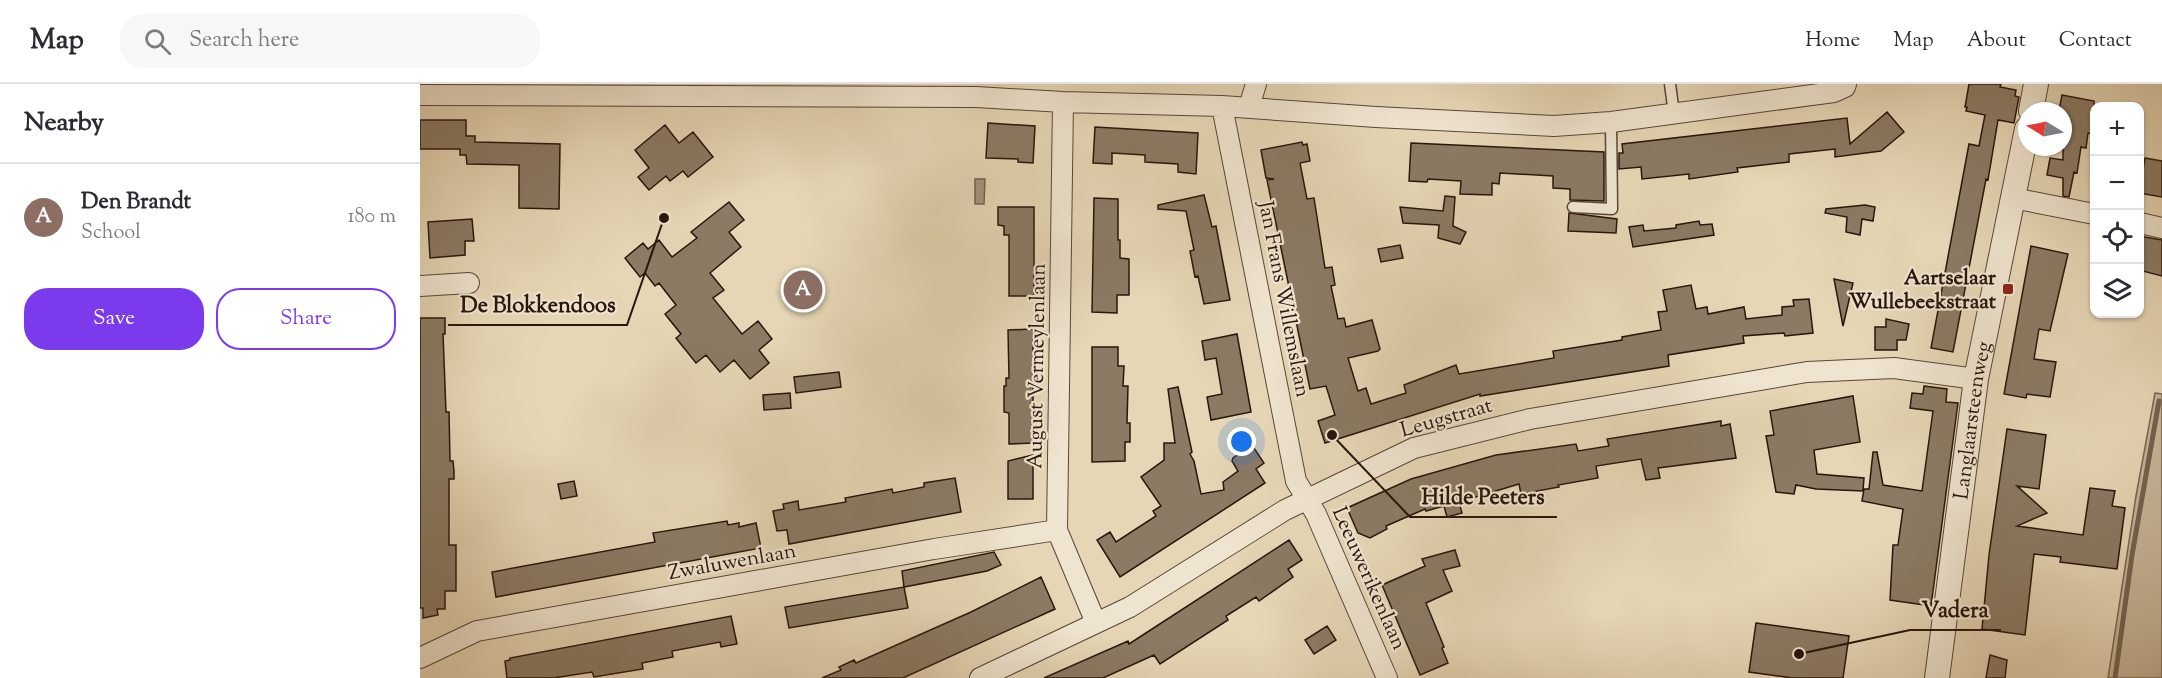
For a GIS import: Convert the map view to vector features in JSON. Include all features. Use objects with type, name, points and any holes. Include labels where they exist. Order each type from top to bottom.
[{"type":"street","points":[[1249,108],[1256,84]]},
{"type":"street","points":[[420,95],[976,91],[1063,102],[1222,106],[1376,117],[1542,125],[1611,122],[1674,114],[1834,92],[1845,87],[1846,84]]},
{"type":"street","points":[[2033,102],[2036,84]]},
{"type":"street","name":"August Vermeylenlaan","points":[[1063,102],[1058,530],[1096,623]]},
{"type":"street","name":"Jan Frans Willemslaan","points":[[1222,106],[1296,481],[1306,498]]},
{"type":"street","name":"Langlaarsteenweg","points":[[1937,678],[1976,379],[2022,156]]},
{"type":"street","points":[[2013,198],[2090,213]]},
{"type":"street","points":[[2144,225],[2162,228]]},
{"type":"street","points":[[420,286],[468,283]]},
{"type":"street","name":"Leugstraat","points":[[980,678],[1130,607],[1306,498],[1414,448],[1530,419],[1807,372],[1894,369],[1976,379]]},
{"type":"street","name":"Leeuwerikenlaan","points":[[1306,498],[1316,514],[1388,678]]},
{"type":"street","name":"Zwaluwenlaan","points":[[420,658],[477,631],[934,549],[1058,530]]},
{"type":"lane","points":[[1670,84],[1674,114]]},
{"type":"lane","points":[[1573,207],[1612,209],[1611,122]]},
{"type":"shaded area","points":[[975,179],[985,179],[984,204],[975,204]]},
{"type":"shaded area","points":[[2155,393],[2162,394],[2162,678],[2108,678],[2136,496]]},
{"type":"building","points":[[1969,84],[2001,84],[2000,87],[2016,90],[2015,96],[2019,97],[2014,123],[1998,120],[1953,352],[1931,348],[1969,144],[1979,146],[1985,115],[1966,111],[1967,107],[1965,107]]},
{"type":"building","points":[[2062,95],[2094,101],[2090,102],[2090,133],[2088,133],[2086,148],[2081,147],[2077,173],[2074,172],[2069,197],[2063,196],[2063,178],[2047,175],[2050,158],[2063,160],[2063,156],[2072,156],[2072,102],[2061,102]]},
{"type":"building","points":[[1887,112],[1904,132],[1881,151],[1835,157],[1835,149],[1789,154],[1789,162],[1737,168],[1738,172],[1689,179],[1689,174],[1642,179],[1641,167],[1619,169],[1619,153],[1623,153],[1622,144],[1847,118],[1850,144]]},
{"type":"building","points":[[420,120],[466,120],[466,136],[475,136],[475,142],[560,144],[559,209],[519,208],[519,165],[467,164],[466,155],[460,155],[460,149],[420,149]]},
{"type":"building","points":[[988,123],[1035,126],[1033,163],[1018,162],[1018,159],[986,158]]},
{"type":"building","points":[[665,125],[679,143],[693,132],[713,157],[688,177],[683,171],[670,181],[666,176],[649,190],[638,177],[649,168],[635,150]]},
{"type":"building","points":[[1095,127],[1198,133],[1196,174],[1178,172],[1178,164],[1145,162],[1145,155],[1112,153],[1112,164],[1093,163]]},
{"type":"building","points":[[1302,142],[1303,145],[1307,144],[1310,161],[1300,163],[1307,199],[1314,198],[1325,268],[1332,267],[1335,285],[1331,286],[1338,319],[1344,318],[1346,327],[1372,320],[1380,349],[1348,358],[1358,391],[1366,388],[1371,404],[1406,393],[1404,385],[1456,365],[1459,374],[1554,358],[1553,351],[1622,340],[1622,337],[1661,330],[1658,312],[1667,311],[1663,290],[1691,285],[1696,309],[1707,307],[1708,314],[1744,307],[1746,319],[1782,315],[1782,307],[1794,306],[1793,300],[1809,299],[1813,333],[1743,336],[1744,343],[1668,355],[1669,366],[1480,396],[1480,394],[1325,443],[1318,421],[1335,415],[1326,386],[1310,389],[1267,180],[1274,179],[1266,178],[1261,150]]},
{"type":"building","points":[[1411,143],[1604,152],[1604,201],[1570,200],[1570,189],[1553,188],[1553,176],[1500,173],[1499,184],[1492,183],[1492,195],[1460,194],[1461,181],[1428,179],[1427,182],[1409,181]]},
{"type":"building","points":[[2145,158],[2162,161],[2162,197],[2144,194]]},
{"type":"building","points":[[1204,195],[1212,227],[1216,226],[1230,300],[1204,304],[1198,276],[1195,277],[1190,251],[1194,250],[1186,211],[1158,209],[1158,205]]},
{"type":"building","points":[[1445,196],[1455,197],[1453,226],[1466,232],[1460,244],[1438,238],[1439,225],[1403,223],[1400,207],[1443,211]]},
{"type":"building","points":[[1094,198],[1118,199],[1120,258],[1129,259],[1129,295],[1117,295],[1117,313],[1092,312]]},
{"type":"building","points":[[729,202],[744,220],[729,232],[741,247],[710,273],[724,290],[713,298],[742,334],[758,321],[772,339],[759,350],[769,363],[750,379],[734,360],[720,372],[706,355],[696,363],[676,338],[681,334],[665,314],[676,305],[659,283],[655,286],[645,273],[640,277],[625,258],[643,243],[648,249],[659,240],[672,257],[697,238],[691,232]]},
{"type":"building","points":[[1865,205],[1875,207],[1873,221],[1862,219],[1860,235],[1846,232],[1847,217],[1825,213],[1826,209]]},
{"type":"building","points":[[998,207],[1034,207],[1034,296],[1009,296],[1009,235],[1004,235],[1004,226],[998,225]]},
{"type":"building","points":[[1569,213],[1617,219],[1616,233],[1568,231]]},
{"type":"building","points":[[472,219],[474,241],[465,241],[465,255],[430,258],[428,222]]},
{"type":"building","points":[[1699,221],[1700,225],[1712,224],[1714,235],[1633,247],[1629,227],[1643,225],[1644,231],[1676,228],[1676,225]]},
{"type":"building","points":[[2144,237],[2162,240],[2162,276],[2144,271]]},
{"type":"building","points":[[1400,245],[1403,258],[1381,262],[1378,249]]},
{"type":"building","points":[[2031,246],[2068,254],[2050,331],[2039,329],[2034,359],[2056,362],[2050,397],[2027,394],[2026,398],[2004,394]]},
{"type":"building","points":[[1834,279],[1853,283],[1843,326]]},
{"type":"building","points":[[420,318],[445,318],[445,334],[443,334],[446,412],[449,412],[450,461],[453,461],[454,471],[454,479],[449,479],[449,545],[456,545],[456,591],[445,591],[445,609],[437,609],[438,615],[423,618],[423,608],[420,608]]},
{"type":"building","points":[[1886,319],[1909,324],[1906,340],[1897,340],[1897,350],[1875,350],[1875,327],[1886,327]]},
{"type":"building","points":[[1033,329],[1033,443],[1009,444],[1009,413],[1004,412],[1004,386],[1006,386],[1006,378],[1009,378],[1008,330]]},
{"type":"building","points":[[1237,334],[1251,412],[1211,420],[1207,397],[1222,394],[1216,358],[1205,360],[1202,341]]},
{"type":"building","points":[[1092,347],[1118,347],[1118,366],[1124,366],[1123,386],[1128,386],[1127,423],[1130,423],[1130,442],[1125,442],[1125,461],[1092,462]]},
{"type":"building","points":[[839,372],[841,387],[796,393],[794,377]]},
{"type":"building","points":[[1924,386],[1947,389],[1946,402],[1958,403],[1931,606],[1890,600],[1893,545],[1898,545],[1903,509],[1862,501],[1864,489],[1869,489],[1873,452],[1877,452],[1883,485],[1922,491],[1933,411],[1910,408],[1912,393],[1923,394]]},
{"type":"building","points":[[1178,387],[1192,452],[1190,454],[1194,461],[1201,494],[1224,490],[1223,482],[1238,471],[1232,461],[1233,458],[1252,445],[1264,463],[1256,469],[1265,483],[1120,577],[1097,540],[1110,532],[1116,542],[1156,516],[1153,511],[1161,506],[1141,477],[1164,460],[1164,443],[1175,443],[1168,389]]},
{"type":"building","points":[[790,393],[791,408],[764,410],[763,395]]},
{"type":"building","points":[[1853,396],[1860,442],[1814,450],[1817,474],[1864,478],[1863,491],[1816,489],[1796,485],[1794,494],[1776,492],[1766,436],[1774,435],[1770,411]]},
{"type":"building","points":[[1721,421],[1721,426],[1730,424],[1736,458],[1658,468],[1660,478],[1646,480],[1641,459],[1596,466],[1598,478],[1521,494],[1519,484],[1459,502],[1462,513],[1447,517],[1444,506],[1426,511],[1425,509],[1386,526],[1387,529],[1370,538],[1358,533],[1347,508],[1411,479],[1496,455],[1576,444],[1578,451],[1609,446],[1607,439]]},
{"type":"building","points":[[2007,429],[2046,435],[2039,489],[2017,486],[2047,513],[2017,526],[2083,535],[2090,488],[2115,491],[2112,506],[2125,508],[2117,569],[2060,562],[2061,557],[2034,554],[2025,635],[1982,629],[1989,555]]},
{"type":"building","points":[[1033,455],[1033,499],[1008,499],[1008,461]]},
{"type":"building","points":[[955,478],[961,512],[789,544],[787,530],[777,531],[773,511],[784,509],[783,504],[798,501],[799,510],[846,502],[845,498],[892,489],[893,493],[924,487],[924,483]]},
{"type":"building","points":[[574,481],[577,496],[561,499],[558,484]]},
{"type":"building","points":[[727,521],[728,525],[739,523],[739,527],[756,523],[761,548],[496,597],[492,572],[655,542],[653,533]]},
{"type":"building","points":[[1289,540],[1302,560],[1288,569],[1293,577],[1259,601],[1256,597],[1226,616],[1228,620],[1160,664],[1154,655],[1103,678],[1044,678],[1128,641],[1129,644]]},
{"type":"building","points":[[1455,550],[1460,566],[1443,570],[1452,591],[1426,603],[1448,663],[1420,675],[1382,585],[1425,566],[1422,559]]},
{"type":"building","points":[[994,552],[1001,565],[987,571],[904,587],[902,571]]},
{"type":"building","points":[[1041,577],[1055,609],[903,678],[822,678],[841,670],[839,667],[854,660],[856,663],[971,612]]},
{"type":"building","points":[[904,587],[908,608],[789,628],[785,607]]},
{"type":"building","points":[[731,616],[737,644],[721,647],[720,642],[672,651],[673,657],[642,663],[643,669],[594,677],[592,672],[553,678],[507,678],[505,661],[510,658]]},
{"type":"building","points":[[1756,623],[1849,636],[1843,678],[1793,678],[1749,672]]},
{"type":"building","points":[[1327,626],[1336,640],[1314,654],[1305,640]]},
{"type":"building","points":[[1990,655],[2007,660],[2005,678],[1986,678]]},
{"type":"waterway","points":[[2115,678],[2132,555],[2159,401]]},
{"type":"place","name":"De Blokkendoos","points":[[664,218]]},
{"type":"place","name":"Aartselaar Wullebeekstraat","points":[[2008,289]]},
{"type":"place","name":"Den Brandt","points":[[803,290]]},
{"type":"place","name":"Hilde Peeters","points":[[1332,435]]},
{"type":"place","name":"Vadera","points":[[1799,654]]}]
